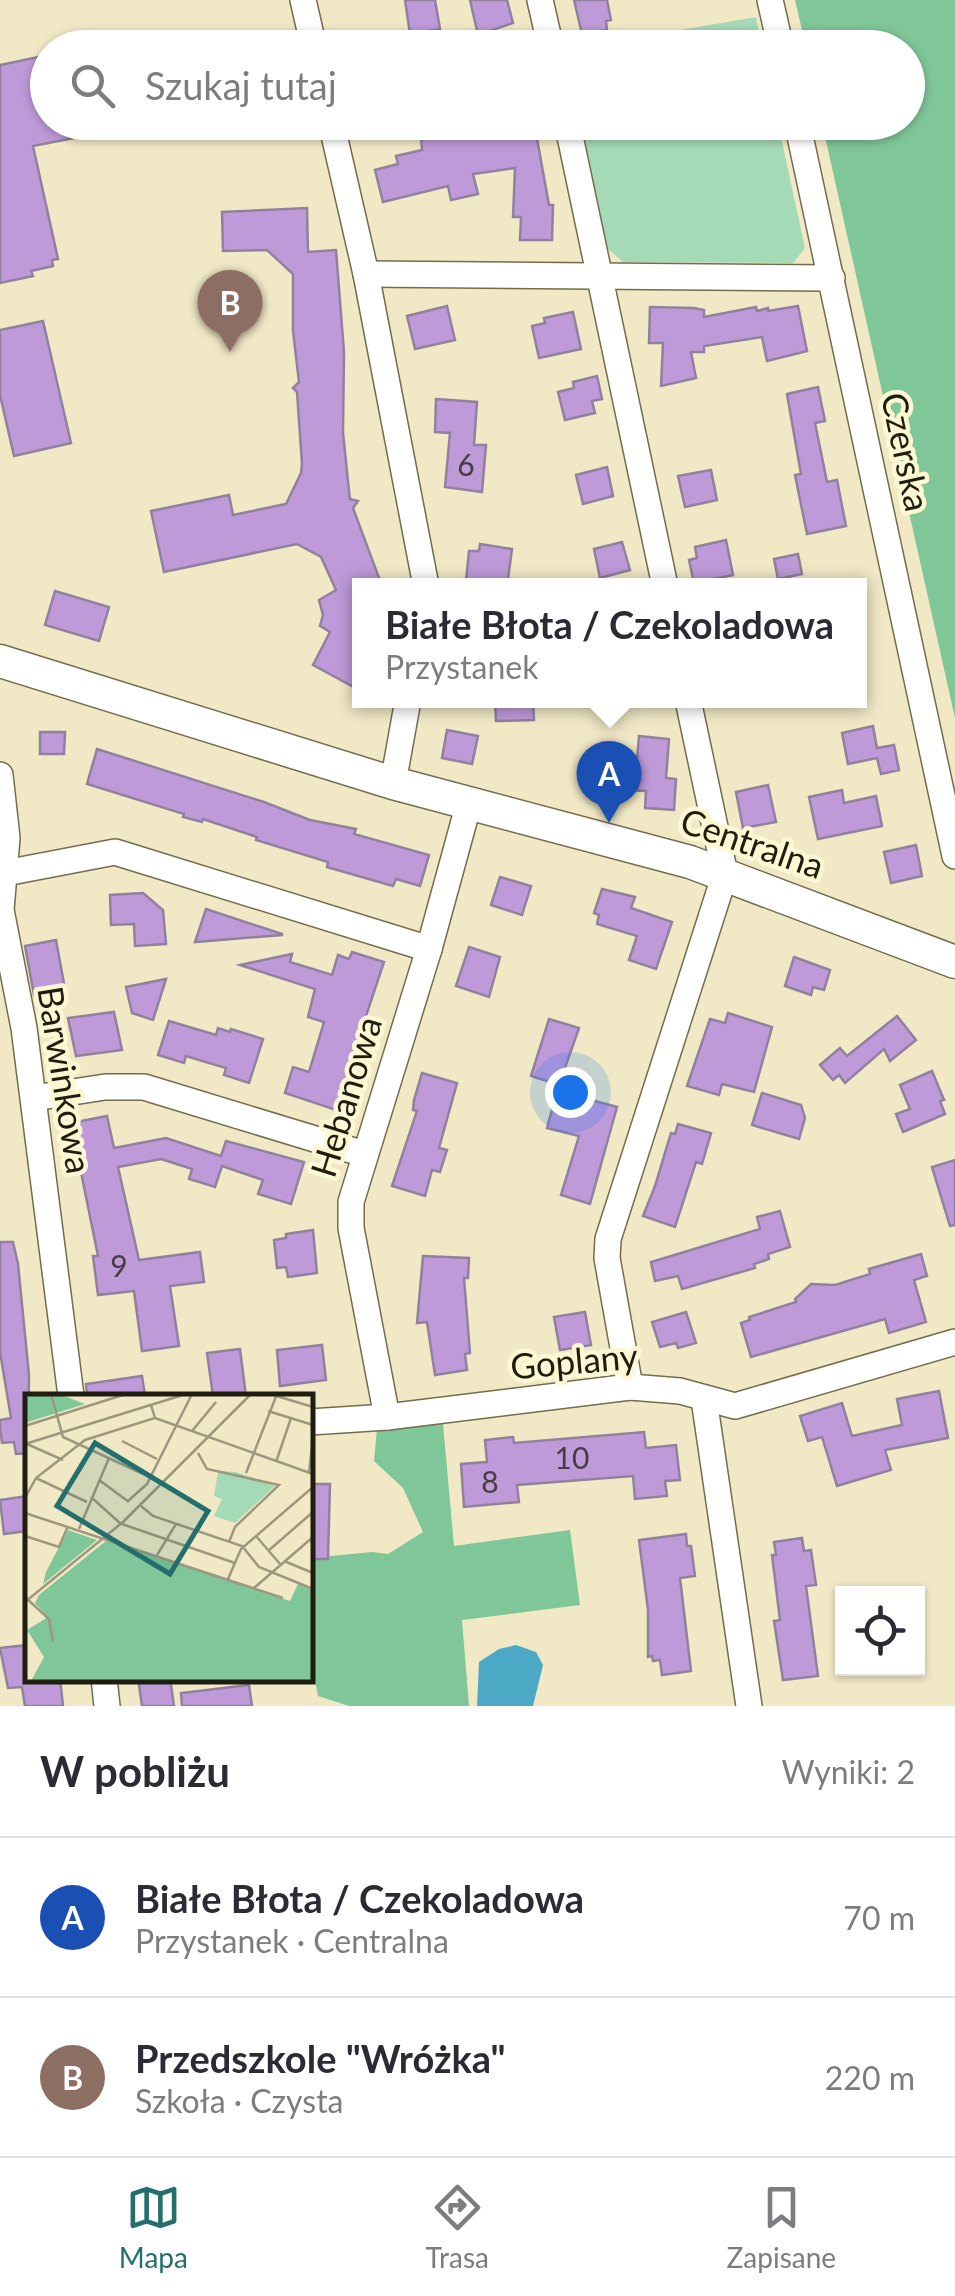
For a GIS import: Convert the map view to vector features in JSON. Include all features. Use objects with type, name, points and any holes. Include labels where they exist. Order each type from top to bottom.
[{"type":"street","points":[[303,0],[310,30]]},
{"type":"street","points":[[540,0],[546,30]]},
{"type":"street","points":[[770,0],[777,30]]},
{"type":"street","points":[[335,140],[366,274],[424,578]]},
{"type":"street","points":[[571,140],[662,578]]},
{"type":"street","name":"Czerska","points":[[802,140],[955,856]]},
{"type":"street","points":[[366,274],[832,278]]},
{"type":"street","name":"Centralna","points":[[0,661],[393,782],[725,874],[955,962]]},
{"type":"street","points":[[393,782],[407,708]]},
{"type":"street","points":[[630,1387],[607,1258],[608,1239],[725,874],[690,708]]},
{"type":"street","name":"Barwinkowa","points":[[0,775],[7,838],[2,910],[34,1098],[71,1394]]},
{"type":"street","name":"Hebanowa","points":[[387,1417],[350,1213],[469,802]]},
{"type":"street","points":[[2,873],[116,852],[429,949]]},
{"type":"street","points":[[34,1098],[105,1087],[144,1086],[364,1154]]},
{"type":"street","name":"Goplany","points":[[312,1422],[387,1417],[630,1387],[680,1390],[734,1406],[955,1342]]},
{"type":"street","points":[[704,1400],[748,1706]]},
{"type":"street","points":[[104,1681],[107,1706]]},
{"type":"green space","points":[[795,0],[955,0],[955,718],[826,140],[925,140],[925,30],[802,30]]},
{"type":"green space","points":[[756,17],[759,30],[681,30]]},
{"type":"green space","points":[[585,140],[782,140],[805,248],[793,263],[623,262],[608,249]]},
{"type":"green space","points":[[443,1424],[454,1546],[570,1530],[580,1605],[462,1620],[469,1706],[349,1706],[318,1696],[312,1666],[312,1558],[388,1554],[423,1532],[403,1488],[374,1461],[377,1429]]},
{"type":"water","points":[[516,1645],[536,1652],[543,1665],[533,1706],[477,1706],[479,1662],[499,1649]]},
{"type":"building","points":[[405,0],[435,0],[440,29],[409,30]]},
{"type":"building","points":[[470,0],[507,0],[513,23],[477,30]]},
{"type":"building","points":[[574,0],[607,0],[611,20],[606,21],[607,30],[581,30]]},
{"type":"building","points":[[30,59],[30,140],[64,140],[33,146],[58,259],[52,260],[53,266],[31,271],[33,276],[0,283],[0,65]]},
{"type":"building","points":[[421,140],[537,140],[549,205],[553,205],[552,240],[520,240],[521,217],[513,217],[515,168],[473,174],[478,194],[451,200],[448,186],[383,202],[375,170],[398,164],[396,156],[422,150]]},
{"type":"building","points":[[307,208],[308,252],[336,250],[344,352],[343,433],[350,499],[358,501],[353,508],[379,578],[352,578],[352,686],[313,665],[330,632],[320,626],[323,615],[319,600],[336,590],[321,557],[297,544],[164,572],[151,511],[229,495],[233,515],[286,504],[301,473],[297,392],[293,388],[299,382],[293,331],[293,274],[267,250],[223,251],[222,212]]},
{"type":"building","points":[[447,306],[455,340],[415,349],[407,316]]},
{"type":"building","points":[[798,306],[807,351],[767,361],[762,337],[704,346],[704,352],[691,352],[696,378],[661,386],[663,343],[649,343],[650,307],[694,308],[704,310],[704,317],[756,307],[757,311],[768,311]]},
{"type":"building","points":[[573,312],[581,349],[539,358],[532,326],[545,323],[544,318]]},
{"type":"building","points":[[43,321],[71,443],[14,456],[0,395],[0,330]]},
{"type":"building","points":[[597,376],[602,399],[592,401],[595,413],[565,420],[558,392],[574,388],[573,382]]},
{"type":"building","points":[[818,387],[825,421],[815,423],[827,482],[837,480],[846,526],[807,534],[795,475],[801,474],[787,394]]},
{"type":"building","points":[[436,399],[477,402],[474,445],[486,445],[482,492],[445,487],[450,433],[435,432]]},
{"type":"building","points":[[607,467],[613,496],[583,504],[576,475]]},
{"type":"building","points":[[711,470],[717,500],[685,507],[678,476]]},
{"type":"building","points":[[726,540],[733,575],[693,578],[689,560],[697,558],[695,547]]},
{"type":"building","points":[[622,542],[630,570],[600,578],[594,549]]},
{"type":"building","points":[[480,544],[512,549],[508,578],[466,578],[469,551],[479,551]]},
{"type":"building","points":[[798,554],[802,574],[778,578],[774,559]]},
{"type":"building","points":[[55,591],[109,607],[99,641],[45,625]]},
{"type":"building","points":[[495,708],[533,708],[534,720],[496,721]]},
{"type":"building","points":[[873,726],[877,748],[894,745],[899,770],[881,774],[877,758],[848,764],[842,733]]},
{"type":"building","points":[[447,730],[478,736],[472,764],[442,758]]},
{"type":"building","points":[[40,732],[65,732],[64,754],[40,754]]},
{"type":"building","points":[[639,736],[669,739],[666,778],[676,779],[674,810],[645,808],[646,791],[588,788],[589,757],[637,759]]},
{"type":"building","points":[[97,749],[429,855],[420,886],[396,879],[393,886],[327,867],[328,862],[256,840],[257,837],[87,784]]},
{"type":"building","points":[[768,785],[776,822],[743,828],[736,792]]},
{"type":"building","points":[[842,790],[844,803],[876,796],[882,826],[818,839],[809,797]]},
{"type":"building","points":[[916,845],[922,876],[891,883],[884,852]]},
{"type":"building","points":[[500,877],[531,886],[522,915],[491,905]]},
{"type":"building","points":[[602,889],[635,897],[631,908],[672,922],[656,969],[629,960],[637,936],[597,924],[599,915],[594,913]]},
{"type":"building","points":[[143,893],[163,910],[166,944],[135,946],[134,924],[111,925],[110,895]]},
{"type":"building","points":[[206,909],[282,934],[282,935],[195,942]]},
{"type":"building","points":[[56,940],[65,989],[34,995],[25,946]]},
{"type":"building","points":[[469,947],[500,957],[489,997],[456,986]]},
{"type":"building","points":[[352,952],[384,962],[361,1031],[363,1039],[357,1044],[345,1081],[350,1083],[342,1112],[285,1093],[293,1067],[309,1072],[324,1022],[308,1017],[315,989],[240,965],[292,954],[290,962],[332,975],[338,955],[349,959]]},
{"type":"building","points":[[794,957],[830,970],[824,990],[813,987],[811,995],[785,986]]},
{"type":"building","points":[[166,979],[153,1020],[132,1013],[126,987]]},
{"type":"building","points":[[114,1012],[122,1050],[76,1056],[68,1018]]},
{"type":"building","points":[[728,1013],[772,1027],[754,1092],[722,1084],[719,1095],[687,1086],[710,1019],[725,1023]]},
{"type":"building","points":[[897,1016],[916,1040],[890,1061],[884,1049],[845,1083],[839,1075],[833,1080],[820,1065],[840,1048],[847,1056]]},
{"type":"building","points":[[549,1019],[579,1028],[559,1085],[531,1076]]},
{"type":"building","points":[[169,1021],[216,1035],[218,1028],[230,1032],[231,1029],[263,1039],[249,1083],[224,1075],[226,1068],[186,1056],[184,1063],[158,1055]]},
{"type":"building","points":[[932,1071],[944,1100],[940,1101],[945,1114],[903,1132],[896,1114],[910,1109],[900,1085]]},
{"type":"building","points":[[422,1073],[457,1083],[439,1148],[447,1150],[440,1172],[432,1170],[425,1196],[392,1186],[417,1111],[413,1110],[414,1100]]},
{"type":"building","points":[[557,1091],[617,1107],[590,1204],[561,1195],[579,1136],[547,1128]]},
{"type":"building","points":[[762,1093],[801,1105],[805,1118],[799,1139],[752,1125]]},
{"type":"building","points":[[107,1116],[114,1148],[166,1138],[221,1156],[226,1141],[304,1162],[291,1204],[258,1194],[263,1180],[222,1166],[215,1187],[189,1179],[192,1169],[161,1159],[118,1167],[139,1260],[200,1252],[204,1282],[170,1286],[179,1346],[142,1351],[134,1291],[98,1295],[93,1256],[98,1256],[71,1123]]},
{"type":"building","points":[[678,1124],[711,1133],[702,1164],[696,1162],[675,1227],[643,1216],[671,1133],[675,1134]]},
{"type":"building","points":[[955,1160],[955,1225],[950,1226],[932,1167]]},
{"type":"building","points":[[780,1211],[790,1247],[768,1254],[769,1259],[754,1264],[755,1268],[682,1289],[678,1276],[655,1281],[651,1262],[760,1229],[757,1217]]},
{"type":"building","points":[[313,1230],[317,1273],[288,1277],[286,1267],[277,1268],[274,1240]]},
{"type":"building","points":[[0,1242],[13,1242],[29,1375],[29,1394],[25,1394],[25,1453],[16,1454],[14,1442],[2,1443],[0,1420],[11,1418],[0,1352]]},
{"type":"building","points":[[921,1254],[927,1276],[914,1280],[926,1322],[889,1333],[885,1319],[751,1357],[741,1323],[749,1317],[796,1302],[811,1284],[835,1285],[870,1274],[869,1269]]},
{"type":"building","points":[[423,1256],[469,1258],[468,1278],[464,1278],[470,1353],[465,1354],[467,1370],[435,1375],[427,1322],[417,1323]]},
{"type":"building","points":[[585,1312],[591,1345],[560,1350],[554,1317]]},
{"type":"building","points":[[686,1312],[696,1343],[660,1347],[652,1322]]},
{"type":"building","points":[[322,1345],[326,1380],[280,1386],[277,1350]]},
{"type":"building","points":[[240,1349],[246,1394],[213,1394],[207,1353]]},
{"type":"building","points":[[142,1376],[145,1394],[87,1394],[86,1384]]},
{"type":"building","points":[[939,1391],[948,1438],[885,1450],[891,1470],[837,1486],[822,1437],[808,1441],[800,1416],[842,1403],[852,1436],[902,1425],[897,1399]]},
{"type":"building","points":[[644,1432],[646,1448],[676,1445],[680,1480],[665,1481],[667,1496],[635,1499],[633,1476],[517,1485],[519,1502],[464,1507],[461,1464],[487,1462],[485,1440],[513,1437],[514,1443]]},
{"type":"building","points":[[312,1484],[330,1484],[328,1559],[312,1559]]},
{"type":"building","points":[[25,1496],[25,1531],[4,1534],[0,1500]]},
{"type":"building","points":[[686,1534],[695,1576],[680,1578],[691,1671],[662,1675],[660,1660],[648,1657],[648,1610],[639,1540]]},
{"type":"building","points":[[802,1538],[804,1551],[811,1550],[816,1585],[806,1586],[818,1676],[783,1680],[774,1621],[780,1620],[772,1555],[776,1555],[774,1542]]},
{"type":"building","points":[[25,1645],[25,1681],[60,1681],[63,1706],[25,1706],[22,1687],[8,1688],[0,1648]]},
{"type":"building","points":[[138,1681],[170,1681],[174,1706],[142,1706]]},
{"type":"building","points":[[249,1685],[252,1706],[182,1706],[181,1693]]},
{"type":"place","name":"Przedszkole \"Wróżka\"","points":[[230,352]]},
{"type":"place","name":"Białe Błota / Czekoladowa","points":[[609,823]]}]
